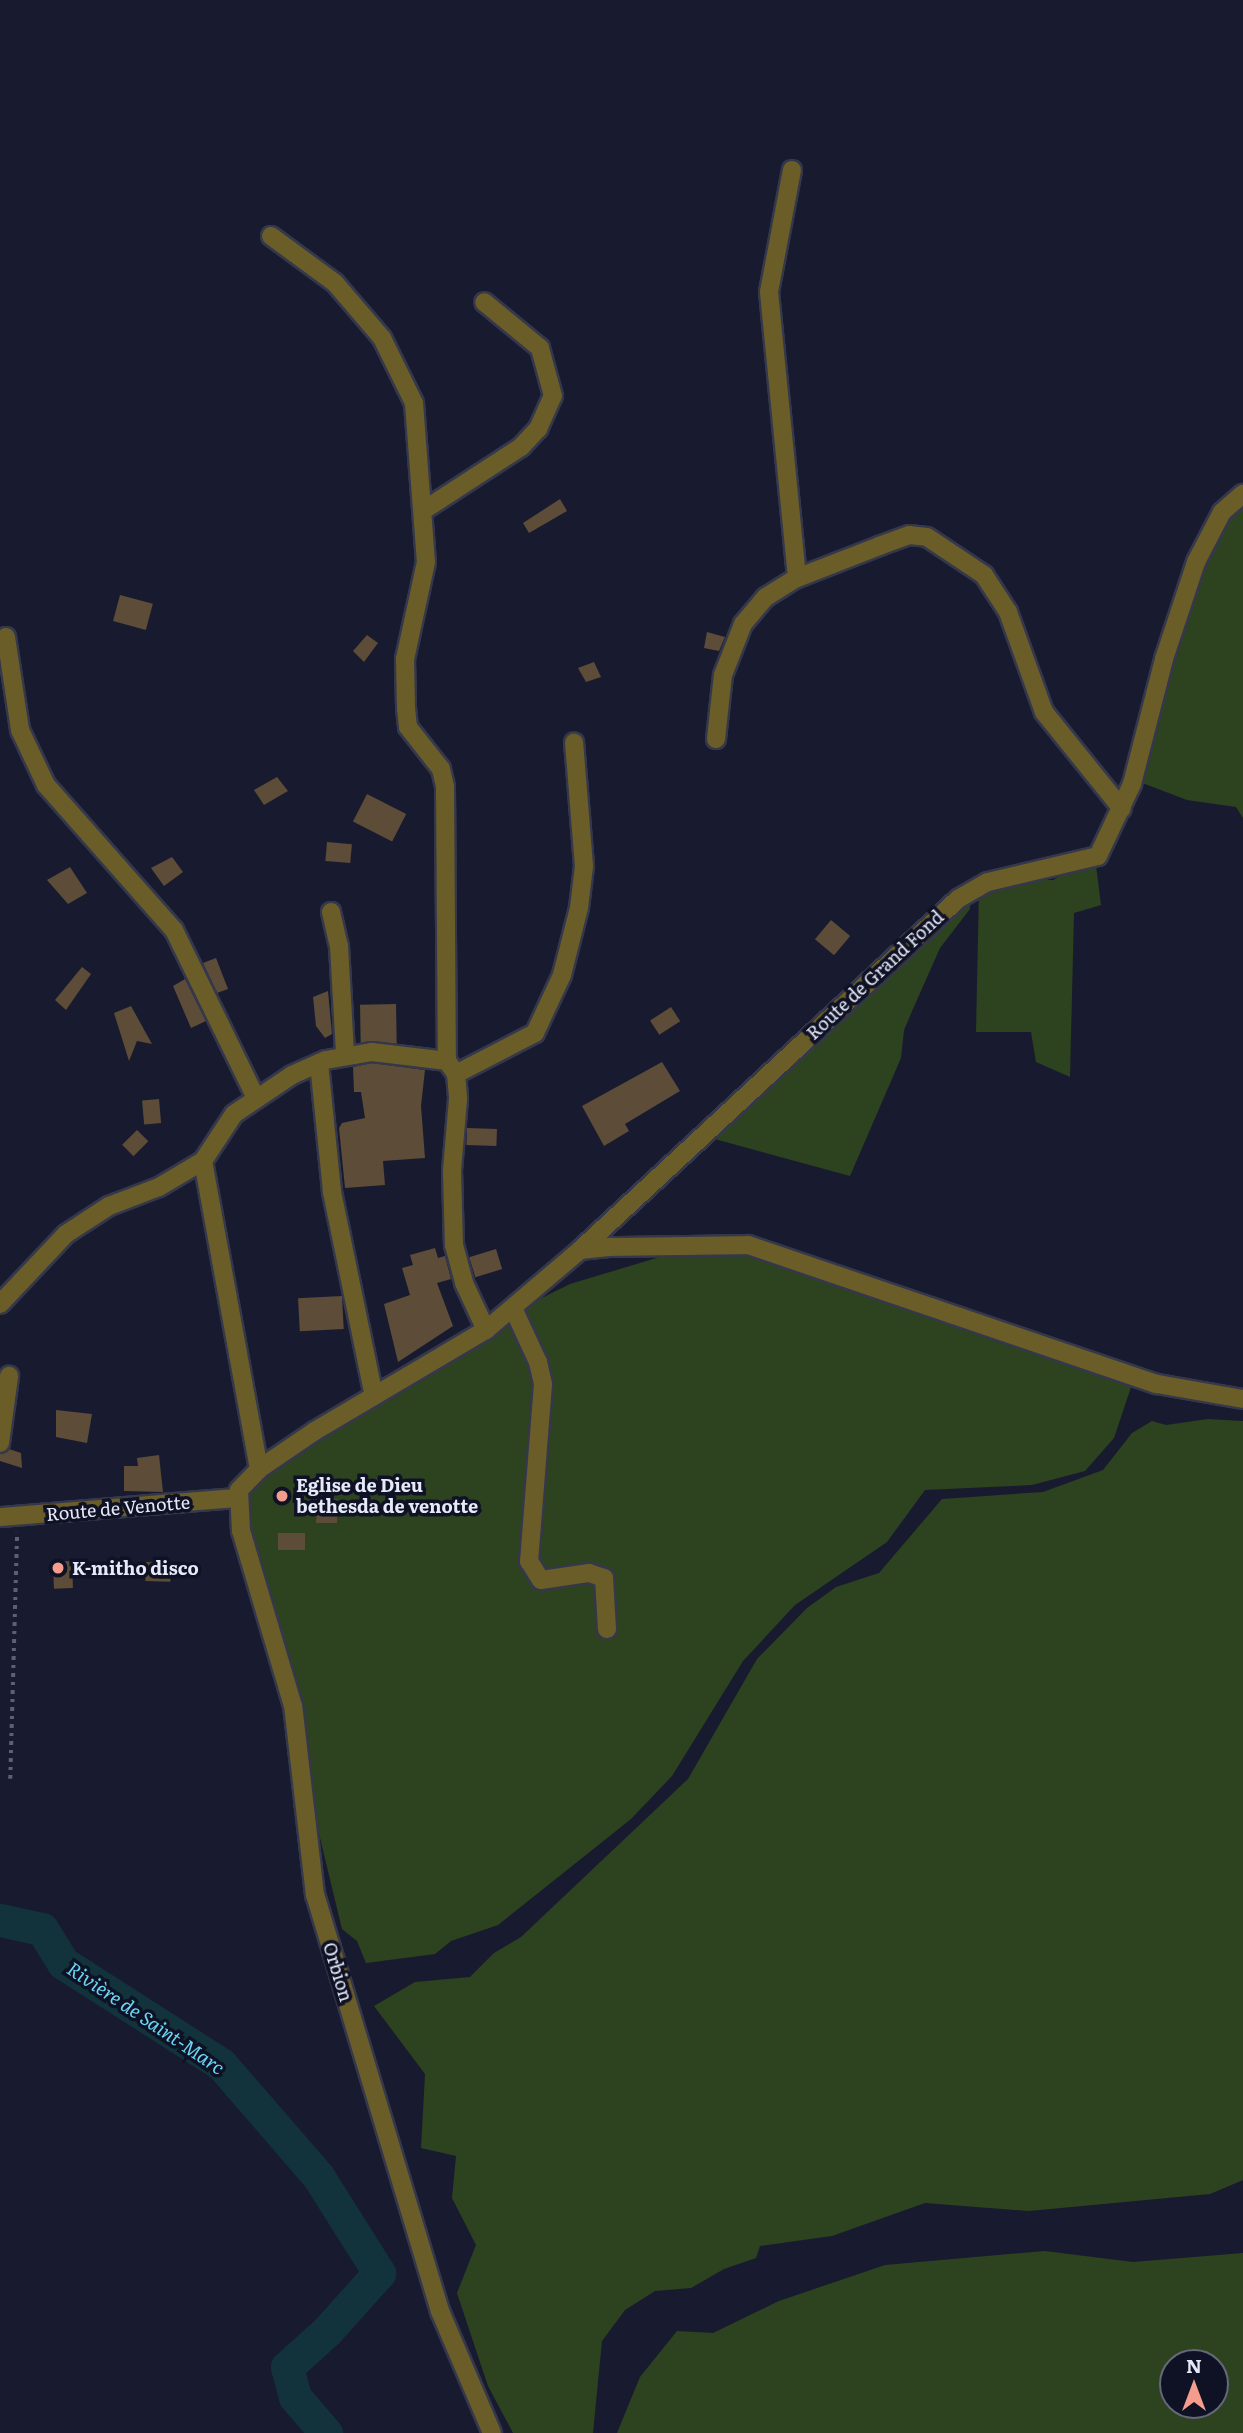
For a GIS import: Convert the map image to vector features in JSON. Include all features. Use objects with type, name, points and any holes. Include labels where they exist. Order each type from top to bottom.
[{"type":"street","points":[[792,170],[769,292],[797,578]]},
{"type":"street","points":[[271,236],[335,283],[382,338],[414,403],[426,562],[405,659],[405,708],[408,727],[441,769],[445,787],[454,1245],[464,1283],[486,1330]]},
{"type":"street","points":[[424,510],[521,447],[538,429],[552,396],[540,348],[484,302]]},
{"type":"street","name":"Route de Grand Fond","points":[[236,1498],[259,1469],[374,1396],[486,1330],[513,1308],[580,1250],[958,899],[988,882],[1098,856],[1122,810],[1196,562],[1222,512],[1243,494]]},
{"type":"street","points":[[716,738],[723,675],[743,624],[766,597],[797,578],[909,535],[927,537],[961,555],[984,575],[1008,612],[1044,712],[1122,810]]},
{"type":"street","points":[[6,637],[20,730],[46,785],[174,930],[255,1096]]},
{"type":"street","points":[[0,1304],[66,1234],[109,1206],[159,1187],[203,1161],[217,1134],[255,1096],[319,1063],[345,1055],[372,1052],[452,1068],[535,1033],[562,975],[579,908],[584,866],[574,742]]},
{"type":"street","points":[[331,912],[339,946],[345,1055]]},
{"type":"street","points":[[319,1063],[332,1192],[374,1396]]},
{"type":"street","points":[[203,1161],[259,1469]]},
{"type":"street","points":[[580,1250],[748,1245],[1157,1384],[1243,1399]]},
{"type":"street","points":[[513,1308],[538,1362],[543,1384],[529,1561],[541,1580],[589,1573],[604,1578],[607,1629]]},
{"type":"street","points":[[0,1443],[9,1376]]},
{"type":"street","name":"Route de Venotte","points":[[8,1516],[236,1498]]},
{"type":"street","name":"Orbion","points":[[236,1498],[245,1547],[293,1706],[315,1895],[440,2311],[492,2433]]},
{"type":"path","points":[[8,1516],[10,1779]]},
{"type":"green space","points":[[1243,487],[1243,818],[1236,807],[1187,800],[1137,781],[1196,545],[1215,505]]},
{"type":"green space","points":[[1096,865],[1101,905],[1074,913],[1070,1077],[1036,1062],[1031,1032],[976,1032],[979,889],[1017,879],[1053,880],[1074,868]]},
{"type":"green space","points":[[970,892],[970,909],[940,948],[904,1030],[901,1058],[850,1176],[700,1135]]},
{"type":"green space","points":[[693,1247],[768,1256],[997,1342],[1132,1384],[1114,1438],[1085,1471],[1032,1485],[925,1490],[887,1542],[795,1605],[743,1661],[672,1776],[631,1819],[498,1925],[451,1941],[435,1954],[366,1963],[357,1941],[342,1929],[299,1751],[235,1521],[256,1477],[487,1325],[570,1284]]},
{"type":"green space","points":[[1208,1419],[1243,1421],[1243,2180],[1210,2194],[1029,2211],[925,2203],[832,2236],[760,2246],[756,2258],[724,2269],[691,2288],[655,2291],[625,2310],[602,2341],[593,2433],[513,2433],[488,2386],[457,2293],[476,2245],[452,2198],[456,2156],[421,2148],[425,2074],[374,2006],[415,1982],[470,1977],[494,1953],[521,1937],[688,1779],[757,1659],[807,1608],[836,1587],[879,1573],[942,1499],[1043,1492],[1103,1470],[1132,1433],[1152,1421],[1166,1425]]},
{"type":"green space","points":[[1045,2251],[1133,2262],[1243,2253],[1243,2433],[617,2433],[640,2377],[677,2331],[713,2333],[779,2301],[885,2265]]},
{"type":"building","points":[[560,499],[567,511],[529,533],[523,523]]},
{"type":"building","points":[[120,595],[153,604],[146,630],[113,621]]},
{"type":"building","points":[[707,632],[725,637],[719,651],[704,648]]},
{"type":"building","points":[[367,635],[378,643],[364,662],[353,651]]},
{"type":"building","points":[[594,662],[601,677],[586,682],[578,668]]},
{"type":"building","points":[[277,777],[288,791],[264,805],[254,790]]},
{"type":"building","points":[[367,794],[406,814],[392,842],[353,822]]},
{"type":"building","points":[[327,842],[352,844],[350,863],[325,861]]},
{"type":"building","points":[[172,857],[183,872],[164,886],[151,868]]},
{"type":"building","points":[[70,867],[87,893],[68,904],[47,880]]},
{"type":"building","points":[[831,920],[850,936],[834,955],[815,939]]},
{"type":"building","points":[[216,958],[228,989],[217,993],[203,963]]},
{"type":"building","points":[[82,967],[91,974],[66,1010],[55,1000]]},
{"type":"building","points":[[185,979],[206,1021],[191,1028],[173,986]]},
{"type":"building","points":[[328,991],[332,1034],[325,1038],[316,1026],[313,997]]},
{"type":"building","points":[[396,1004],[397,1044],[361,1045],[360,1005]]},
{"type":"building","points":[[131,1006],[152,1044],[137,1041],[129,1061],[114,1013]]},
{"type":"building","points":[[671,1007],[680,1021],[659,1035],[650,1021]]},
{"type":"building","points":[[662,1062],[680,1091],[625,1124],[629,1131],[604,1146],[582,1106]]},
{"type":"building","points":[[372,1063],[425,1070],[421,1106],[425,1158],[383,1161],[385,1185],[345,1188],[339,1128],[342,1123],[365,1118],[361,1092],[354,1092],[353,1067]]},
{"type":"building","points":[[159,1099],[161,1123],[144,1124],[142,1100]]},
{"type":"building","points":[[467,1128],[497,1129],[496,1146],[466,1145]]},
{"type":"building","points":[[137,1130],[148,1141],[133,1156],[122,1145]]},
{"type":"building","points":[[435,1248],[438,1258],[445,1256],[451,1279],[437,1283],[453,1326],[398,1362],[384,1304],[410,1295],[402,1268],[413,1265],[410,1255]]},
{"type":"building","points":[[496,1249],[502,1269],[475,1277],[469,1257]]},
{"type":"building","points":[[342,1296],[344,1329],[300,1331],[298,1298]]},
{"type":"building","points":[[56,1410],[92,1414],[87,1443],[56,1437]]},
{"type":"building","points":[[9,1449],[21,1453],[22,1468],[0,1461],[0,1454]]},
{"type":"building","points":[[159,1455],[163,1492],[124,1491],[124,1466],[138,1466],[137,1458]]},
{"type":"building","points":[[318,1497],[337,1499],[337,1523],[316,1523]]},
{"type":"building","points":[[278,1533],[305,1533],[305,1550],[278,1550]]},
{"type":"building","points":[[72,1561],[73,1588],[54,1589],[53,1562]]},
{"type":"building","points":[[146,1562],[171,1563],[170,1582],[145,1581]]},
{"type":"waterway","name":"Rivière de Saint-Marc","points":[[0,1920],[42,1929],[63,1963],[221,2064],[318,2176],[379,2273],[327,2331],[287,2367],[295,2397],[326,2433]]},
{"type":"place","name":"Eglise de Dieu bethesda de venotte","points":[[282,1496]]},
{"type":"place","name":"K-mitho disco","points":[[58,1568]]}]
